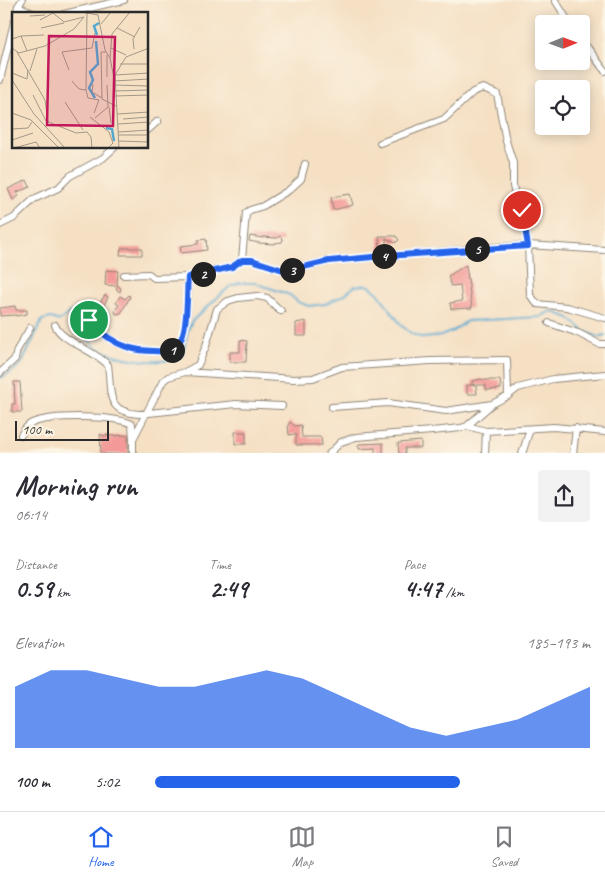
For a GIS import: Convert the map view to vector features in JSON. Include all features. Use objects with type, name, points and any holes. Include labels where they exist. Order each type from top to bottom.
[{"type":"street","points":[[16,12],[22,0]]},
{"type":"street","points":[[73,12],[124,0]]},
{"type":"street","points":[[555,0],[564,15]]},
{"type":"street","points":[[18,6],[31,12]]},
{"type":"street","points":[[0,80],[12,30]]},
{"type":"street","points":[[590,51],[605,71]]},
{"type":"street","points":[[380,142],[444,119],[473,92],[483,88],[497,94],[506,141],[513,164],[513,186],[516,199],[522,210],[528,246],[530,295],[537,304],[567,307],[605,318]]},
{"type":"street","points":[[149,129],[158,121]]},
{"type":"street","points":[[0,225],[14,218],[34,200],[58,188],[70,176],[103,158],[113,149]]},
{"type":"street","points":[[242,260],[246,212],[263,206],[290,190],[301,179],[305,164]]},
{"type":"street","points":[[124,275],[149,274],[154,278],[188,277],[232,267],[242,260],[252,260],[286,271],[329,261],[528,246],[605,250]]},
{"type":"street","points":[[89,320],[108,338],[136,350],[167,352],[173,350],[178,345],[181,337],[186,315],[188,277]]},
{"type":"street","points":[[133,439],[163,381],[168,377],[185,372],[198,365],[217,309],[238,298],[257,296],[267,298],[282,311]]},
{"type":"street","points":[[549,323],[598,344],[605,344]]},
{"type":"street","points":[[55,325],[57,332],[66,339],[90,351],[108,365],[111,399],[117,408],[128,414],[236,404],[282,406]]},
{"type":"street","points":[[0,373],[15,359],[17,350],[30,328]]},
{"type":"street","points":[[185,372],[294,379],[312,378],[342,367],[389,363],[507,360],[508,396]]},
{"type":"street","points":[[330,453],[340,442],[356,437],[461,428],[467,426],[492,404],[508,396],[518,388],[553,379],[605,374]]},
{"type":"street","points":[[332,407],[388,403],[446,411],[492,404]]},
{"type":"street","points":[[21,435],[30,424],[45,420],[105,418],[125,421],[132,424],[133,453]]},
{"type":"street","points":[[467,426],[486,431],[576,428],[605,432]]},
{"type":"street","points":[[573,453],[576,428]]},
{"type":"street","points":[[522,453],[530,429]]},
{"type":"street","points":[[486,431],[486,453]]},
{"type":"building","points":[[27,180],[30,187],[17,192],[19,196],[13,200],[8,189]]},
{"type":"building","points":[[350,194],[353,205],[333,210],[331,197]]},
{"type":"building","points":[[250,236],[277,238],[280,236],[283,239],[282,242],[275,244],[259,243],[249,241]]},
{"type":"building","points":[[379,236],[396,236],[399,240],[395,243],[386,238],[386,250],[380,250]]},
{"type":"building","points":[[206,239],[207,250],[181,253],[180,246],[198,244],[198,240]]},
{"type":"building","points":[[121,248],[142,248],[142,255],[120,255]]},
{"type":"building","points":[[466,265],[472,308],[451,309],[450,303],[462,301],[460,285],[451,286],[448,276]]},
{"type":"building","points":[[106,270],[118,271],[117,285],[121,288],[120,292],[116,286],[105,285]]},
{"type":"building","points":[[105,295],[108,297],[97,319],[92,315]]},
{"type":"building","points":[[129,295],[130,297],[121,313],[116,314],[115,310],[119,305],[116,303],[120,296],[125,299]]},
{"type":"building","points":[[15,306],[16,310],[27,310],[27,314],[0,316],[0,308]]},
{"type":"building","points":[[306,321],[306,336],[296,336],[296,323]]},
{"type":"building","points":[[240,340],[247,341],[246,362],[230,362],[230,352],[240,352]]},
{"type":"building","points":[[481,379],[500,380],[501,389],[486,390],[486,385],[476,385],[477,394],[467,394],[467,385],[472,385],[472,381]]},
{"type":"building","points":[[14,382],[20,382],[22,412],[12,412],[12,404],[15,404]]},
{"type":"building","points":[[290,422],[295,426],[301,425],[302,437],[321,437],[322,445],[296,445],[296,434],[289,435],[288,425]]},
{"type":"building","points":[[235,432],[246,432],[246,444],[235,444]]},
{"type":"building","points":[[100,434],[104,436],[107,434],[107,436],[128,435],[128,453],[101,453]]},
{"type":"building","points":[[421,441],[421,448],[405,448],[405,453],[399,453],[398,443]]},
{"type":"building","points":[[383,443],[383,453],[375,453],[375,448],[359,449],[359,446],[357,446],[359,444]]},
{"type":"waterway","points":[[0,378],[22,363],[42,320],[51,318],[59,321],[71,312],[80,316],[85,321],[85,337],[97,348],[106,352],[127,358],[151,361],[163,361],[182,356],[192,321],[229,287],[239,283],[255,283],[290,295],[298,302],[309,306],[325,304],[344,295],[355,286],[368,285],[378,293],[402,326],[412,334],[424,338],[441,336],[453,331],[467,321],[540,317],[551,311],[569,318],[584,331],[598,337],[605,335]]},
{"type":"route","points":[[89,320],[108,338],[136,350],[167,352],[173,350],[178,345],[181,337],[188,305],[188,277],[232,267],[242,260],[265,263],[286,271],[329,261],[528,246],[522,210]]}]
